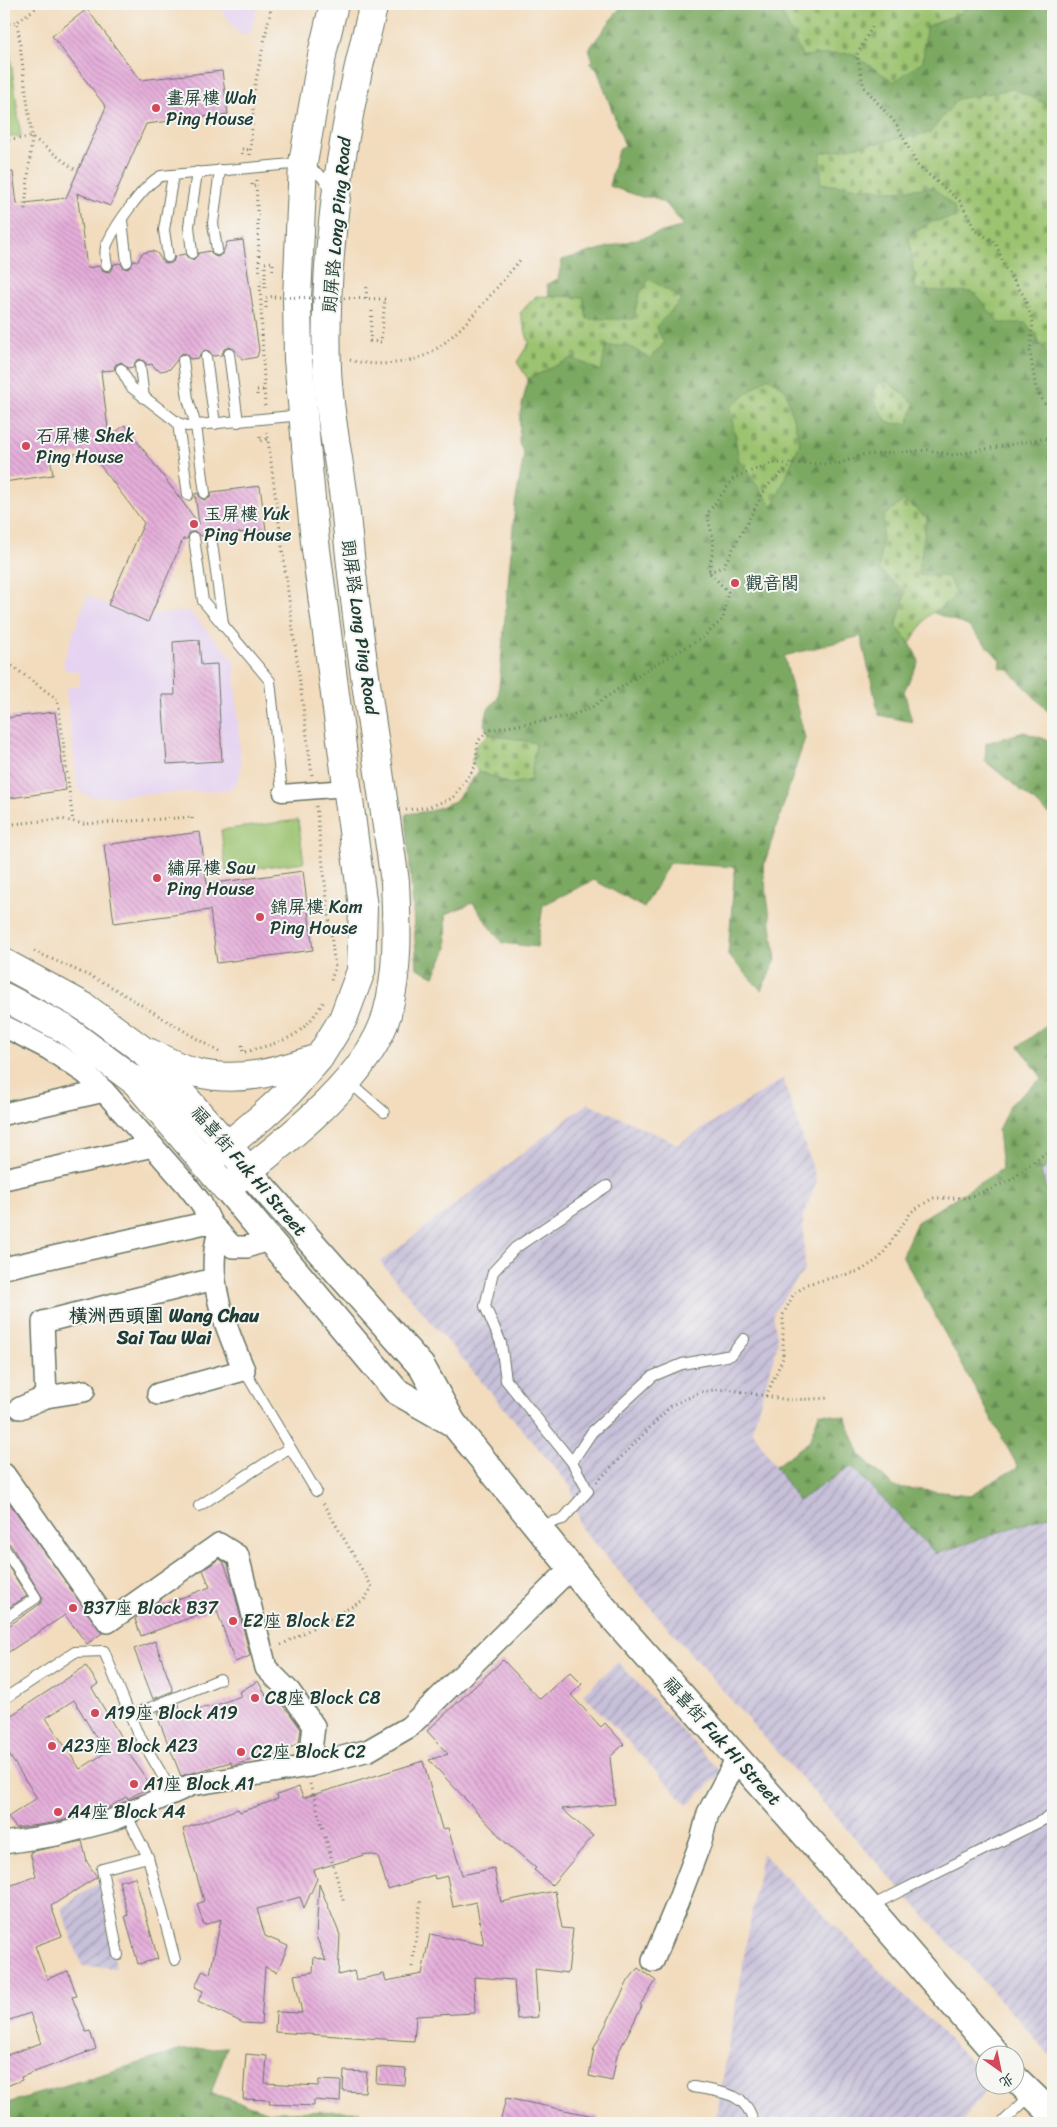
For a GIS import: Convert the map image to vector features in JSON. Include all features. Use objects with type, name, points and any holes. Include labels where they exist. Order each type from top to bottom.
[{"type":"main road","name":"朗屏路 Long Ping Road","points":[[206,1163],[289,1092],[319,1058],[343,1019],[361,971],[363,907],[346,788],[302,415],[297,298],[304,163],[323,50],[334,4]]},
{"type":"main road","name":"朗屏路 Long Ping Road","points":[[226,1188],[297,1130],[348,1081],[368,1054],[386,1016],[394,977],[398,933],[395,882],[329,397],[327,354],[331,248],[336,195],[351,99],[374,4]]},
{"type":"main road","points":[[302,415],[317,408],[329,397]]},
{"type":"main road","name":"福喜街 Fuk Hi Street","points":[[4,963],[83,1006],[144,1051],[248,1170]]},
{"type":"main road","name":"福喜街 Fuk Hi Street","points":[[4,997],[65,1029],[136,1082],[226,1188]]},
{"type":"main road","points":[[144,1051],[195,1072],[221,1078],[245,1078],[274,1073],[319,1058]]},
{"type":"street","points":[[282,793],[346,788]]},
{"type":"street","points":[[4,1026],[49,1049],[85,1073],[104,1091],[201,1203],[215,1229],[214,1279],[227,1329],[244,1370],[158,1394]]},
{"type":"street","points":[[4,1114],[104,1091]]},
{"type":"street","points":[[4,1179],[153,1146]]},
{"type":"street","name":"福喜街 Fuk Hi Street","points":[[248,1170],[422,1367],[453,1423],[571,1568],[987,2044]]},
{"type":"street","name":"福喜街 Fuk Hi Street","points":[[226,1188],[396,1391],[453,1423]]},
{"type":"street","points":[[4,1268],[205,1223],[237,1248],[268,1240]]},
{"type":"street","points":[[46,1397],[43,1322],[214,1279]]},
{"type":"street","points":[[20,1408],[46,1397],[84,1391]]},
{"type":"street","points":[[4,1474],[108,1622],[219,1544],[238,1556],[266,1668],[290,1692],[314,1726],[307,1766]]},
{"type":"street","points":[[4,1843],[56,1835],[110,1821],[191,1785],[307,1766],[369,1750],[409,1727],[571,1568]]},
{"type":"street","points":[[652,1961],[701,1841],[708,1813],[736,1758]]},
{"type":"street","points":[[1024,2087],[1053,2115]]},
{"type":"lane","points":[[107,265],[105,254],[108,242],[149,182],[160,176],[304,163],[321,176],[336,195]]},
{"type":"lane","points":[[217,250],[213,223],[220,170]]},
{"type":"lane","points":[[192,254],[189,226],[197,172]]},
{"type":"lane","points":[[168,257],[164,230],[174,175]]},
{"type":"lane","points":[[122,221],[127,262]]},
{"type":"lane","points":[[229,354],[238,422]]},
{"type":"lane","points":[[206,357],[215,424]]},
{"type":"lane","points":[[183,360],[188,399],[196,426],[205,493]]},
{"type":"lane","points":[[140,366],[144,398]]},
{"type":"lane","points":[[121,369],[128,383],[144,398],[178,423],[196,426],[302,415]]},
{"type":"lane","points":[[178,423],[188,495]]},
{"type":"lane","points":[[211,536],[223,623]]},
{"type":"lane","points":[[194,538],[203,602],[223,623],[270,682],[282,793]]},
{"type":"lane","points":[[348,1081],[384,1112]]},
{"type":"lane","points":[[537,1526],[563,1520],[588,1491],[572,1462],[506,1380],[500,1344],[485,1306],[494,1272],[515,1248],[607,1186]]},
{"type":"lane","points":[[572,1462],[592,1432],[653,1376],[682,1364],[731,1355],[744,1339]]},
{"type":"lane","points":[[244,1370],[316,1491]]},
{"type":"lane","points":[[199,1506],[289,1448]]},
{"type":"lane","points":[[4,1548],[36,1598],[4,1619]]},
{"type":"lane","points":[[4,1699],[75,1652],[104,1651],[136,1730],[172,1792]]},
{"type":"lane","points":[[130,1716],[220,1679]]},
{"type":"lane","points":[[126,1814],[148,1857],[175,1960]]},
{"type":"lane","points":[[869,1907],[1053,1815]]},
{"type":"lane","points":[[118,1955],[102,1869],[148,1857]]},
{"type":"lane","points":[[693,2086],[730,2094],[745,2102],[752,2115],[753,2123]]},
{"type":"lane","points":[[1002,2123],[1018,2094]]},
{"type":"path","points":[[4,24],[17,22],[40,4]]},
{"type":"path","points":[[242,154],[242,150],[250,152],[255,85],[272,4]]},
{"type":"path","points":[[17,22],[32,137],[25,209]]},
{"type":"path","points":[[872,27],[857,55],[864,87],[897,125],[918,165],[961,202],[976,230],[996,243],[1005,268],[1024,296],[1033,323],[1030,352],[1036,389],[1053,417]]},
{"type":"path","points":[[4,141],[32,137],[77,171]]},
{"type":"path","points":[[252,184],[252,187],[257,186],[265,395]]},
{"type":"path","points":[[327,354],[355,362],[385,364],[422,357],[456,333],[521,258]]},
{"type":"path","points":[[265,288],[265,263],[273,262],[274,280]]},
{"type":"path","points":[[366,298],[367,285]]},
{"type":"path","points":[[274,289],[274,297]]},
{"type":"path","points":[[266,308],[266,298],[274,297],[384,299],[381,342],[370,341],[372,311]]},
{"type":"path","points":[[257,395],[257,390],[265,390]]},
{"type":"path","points":[[709,572],[714,542],[707,514],[734,478],[772,463],[838,464],[862,455],[928,450],[953,455],[1053,436]]},
{"type":"path","points":[[260,437],[260,441],[268,439],[312,779]]},
{"type":"path","points":[[709,572],[723,568],[767,486],[793,462]]},
{"type":"path","points":[[274,538],[288,536]]},
{"type":"path","points":[[402,811],[429,808],[452,798],[475,767],[478,741],[489,730],[565,717],[589,709],[651,667],[701,638],[723,620],[728,592],[709,572]]},
{"type":"path","points":[[4,660],[58,700],[73,822]]},
{"type":"path","points":[[316,804],[335,968],[330,985]]},
{"type":"path","points":[[4,825],[61,819],[84,824],[192,818],[192,821]]},
{"type":"path","points":[[29,949],[105,983],[214,1050],[224,1053]]},
{"type":"path","points":[[233,1055],[284,1041],[306,1028],[324,1002],[327,993]]},
{"type":"path","points":[[766,1396],[783,1358],[783,1315],[793,1295],[807,1284],[860,1271],[880,1258],[911,1212],[933,1198],[966,1198],[989,1190],[1012,1179],[1053,1147]]},
{"type":"path","points":[[588,1491],[672,1405],[704,1391],[727,1389],[788,1400],[830,1398]]},
{"type":"path","points":[[262,1655],[364,1600],[372,1587],[316,1491]]},
{"type":"path","points":[[307,1766],[344,1903]]},
{"type":"path","points":[[412,1967],[421,1899]]},
{"type":"shaded area","points":[[217,4],[258,4],[250,33],[240,35]]},
{"type":"shaded area","points":[[87,596],[133,616],[189,611],[234,660],[241,765],[237,783],[226,790],[92,797],[83,793],[78,788],[66,691],[68,687],[80,686],[79,671],[67,671],[64,667],[64,660]]},
{"type":"shaded area","points":[[783,1079],[817,1181],[803,1216],[805,1269],[773,1313],[778,1343],[752,1430],[798,1501],[851,1466],[936,1554],[1053,1514],[1053,2059],[745,1716],[581,1528],[571,1487],[380,1262],[588,1103],[678,1144]]},
{"type":"shaded area","points":[[1053,1161],[1053,1210],[1041,1172]]},
{"type":"shaded area","points":[[618,1662],[722,1773],[688,1805],[583,1694]]},
{"type":"shaded area","points":[[762,1853],[974,2065],[974,2094],[983,2094],[961,2123],[715,2123]]},
{"type":"shaded area","points":[[100,1882],[116,1968],[82,1966],[61,1908]]},
{"type":"green space","points":[[623,4],[1053,4],[1053,717],[1008,669],[1000,668],[1001,661],[968,626],[904,601],[896,626],[910,643],[919,661],[904,691],[912,722],[879,715],[861,636],[784,656],[805,738],[763,868],[776,960],[761,990],[728,955],[735,867],[669,863],[644,908],[594,880],[543,905],[537,947],[502,943],[473,903],[446,914],[447,949],[434,976],[417,968],[406,814],[430,811],[455,801],[479,771],[510,784],[495,735],[489,734],[484,724],[488,709],[498,698],[515,505],[524,454],[519,443],[520,414],[528,379],[540,373],[554,296],[549,296],[547,284],[558,279],[562,260],[684,226],[667,205],[653,197],[642,197],[609,186],[618,150],[625,146],[597,69],[590,63],[593,60],[589,49]]},
{"type":"green space","points":[[788,4],[968,4],[961,13],[926,27],[923,61],[894,82],[851,53],[802,56],[781,11]]},
{"type":"green space","points":[[10,52],[21,136],[4,138],[4,53]]},
{"type":"green space","points":[[1013,89],[1053,107],[1053,362],[1026,323],[999,323],[973,292],[916,290],[909,237],[930,222],[953,218],[955,208],[933,187],[894,191],[821,184],[821,153],[930,133],[957,99]]},
{"type":"green space","points":[[649,279],[682,299],[656,327],[664,343],[650,359],[629,346],[606,346],[601,371],[572,358],[528,379],[517,362],[529,343],[520,313],[536,296],[583,297],[587,319],[633,319],[639,295]]},
{"type":"green space","points":[[768,377],[785,389],[800,443],[773,507],[739,461],[730,407]]},
{"type":"green space","points":[[887,381],[915,404],[908,424],[888,423],[873,399],[876,384]]},
{"type":"green space","points":[[904,500],[927,518],[918,574],[948,577],[957,596],[928,616],[910,643],[896,626],[906,592],[879,570],[884,516]]},
{"type":"green space","points":[[1024,732],[1053,742],[1053,817],[985,761],[986,743]]},
{"type":"green space","points":[[489,734],[536,743],[530,780],[510,784],[479,771],[472,764],[475,747]]},
{"type":"green space","points":[[298,820],[304,862],[226,872],[221,830]]},
{"type":"green space","points":[[1053,1021],[1053,1161],[1041,1172],[1053,1210],[1053,1360],[1051,1365],[1053,1374],[1053,1514],[936,1554],[851,1466],[798,1501],[775,1466],[809,1442],[819,1413],[845,1417],[860,1455],[894,1487],[970,1495],[1018,1467],[902,1255],[917,1222],[1002,1169],[998,1130],[1010,1105],[1042,1078],[1019,1046]]},
{"type":"green space","points":[[227,2047],[211,2093],[270,2112],[360,2111],[360,2123],[4,2123],[4,2104],[182,2050]]},
{"type":"building","points":[[87,9],[140,80],[222,71],[228,114],[146,124],[110,206],[77,193],[87,268],[100,266],[102,270],[108,272],[112,270],[114,264],[120,263],[124,268],[128,269],[134,261],[138,261],[142,253],[152,251],[157,253],[163,262],[169,264],[173,262],[175,256],[185,254],[189,259],[193,260],[199,253],[210,251],[214,256],[218,257],[223,253],[227,242],[243,240],[259,350],[257,357],[247,359],[242,359],[234,349],[229,347],[224,349],[222,355],[213,356],[209,351],[205,350],[200,354],[199,358],[190,359],[186,354],[182,353],[170,369],[161,371],[152,364],[147,365],[140,359],[136,361],[133,367],[128,368],[121,362],[115,365],[114,370],[101,371],[109,437],[125,425],[199,524],[195,494],[198,493],[200,498],[205,500],[210,498],[212,492],[260,486],[266,530],[218,535],[211,529],[206,531],[204,536],[196,532],[190,532],[187,539],[183,539],[148,622],[108,605],[144,523],[90,452],[50,457],[53,475],[4,482],[4,172],[13,172],[17,204],[66,198],[106,107],[52,36]]},
{"type":"building","points":[[199,640],[201,665],[217,664],[222,761],[167,764],[162,695],[175,695],[173,642]]},
{"type":"building","points":[[55,712],[66,790],[4,799],[4,718]]},
{"type":"building","points":[[200,832],[207,884],[303,871],[313,950],[217,963],[210,910],[114,923],[104,845]]},
{"type":"building","points":[[4,1495],[102,1633],[87,1644],[65,1615],[4,1655],[4,1629],[40,1604],[43,1598],[10,1544],[4,1541]]},
{"type":"building","points":[[219,1559],[223,1561],[233,1586],[250,1656],[235,1662],[216,1608],[141,1636],[135,1619],[144,1612],[210,1587],[203,1570]]},
{"type":"building","points":[[4,1560],[27,1596],[8,1608],[4,1601]]},
{"type":"building","points":[[155,1641],[173,1691],[153,1699],[134,1649]]},
{"type":"building","points":[[503,1660],[540,1699],[570,1672],[582,1684],[571,1695],[601,1727],[605,1723],[624,1744],[610,1757],[615,1804],[562,1809],[593,1836],[552,1885],[534,1870],[536,1868],[505,1842],[429,1760],[448,1754],[427,1731]]},
{"type":"building","points":[[86,1666],[98,1684],[92,1688],[123,1741],[121,1742],[151,1786],[128,1799],[126,1797],[106,1809],[102,1806],[90,1813],[53,1823],[16,1828],[8,1817],[37,1798],[4,1747],[4,1720]],"holes":[[[74,1700],[105,1753],[80,1769],[46,1718]]]},
{"type":"building","points":[[258,1681],[271,1704],[279,1699],[301,1729],[299,1742],[283,1753],[261,1761],[258,1761],[257,1758],[232,1766],[231,1762],[181,1776],[159,1721],[161,1720],[158,1712],[178,1704],[183,1715],[208,1706],[208,1708],[241,1696],[239,1692]]},
{"type":"building","points":[[423,1761],[442,1829],[448,1828],[462,1875],[494,1868],[501,1902],[555,1891],[562,1928],[573,1929],[568,1973],[535,1969],[538,2017],[517,2019],[514,1980],[474,1977],[475,2013],[416,2016],[414,2041],[275,2032],[276,2012],[302,2013],[294,1975],[313,1972],[314,1957],[326,1961],[316,1936],[319,1884],[340,1935],[338,1975],[354,1971],[356,1980],[384,1974],[386,1981],[422,1974],[430,1934],[484,1945],[476,1902],[453,1907],[447,1876],[435,1879],[434,1875],[388,1889],[378,1856],[367,1854],[314,1870],[317,1879],[304,1908],[300,1897],[257,1909],[265,1936],[288,1946],[277,1972],[265,1967],[261,2024],[243,2023],[198,2001],[203,1991],[195,1987],[203,1970],[210,1974],[221,1919],[204,1925],[197,1904],[204,1901],[183,1829],[238,1809],[240,1812],[278,1799],[277,1795],[299,1787],[303,1798]]},
{"type":"building","points":[[82,1841],[87,1862],[97,1877],[51,1906],[62,1936],[35,1946],[47,1979],[68,1971],[77,1996],[72,1997],[86,2032],[90,2031],[96,2049],[21,2077],[22,2080],[4,2087],[4,2056],[41,2043],[30,2013],[4,2022],[4,1888],[36,1876],[30,1852]]},
{"type":"building","points":[[135,1877],[158,1959],[138,1964],[125,1916],[128,1915],[119,1881]]},
{"type":"building","points":[[638,1968],[656,1981],[640,2005],[642,2006],[617,2055],[612,2081],[589,2076],[594,2048],[628,1981]]},
{"type":"building","points":[[246,2054],[267,2056],[265,2083],[318,2086],[319,2080],[341,2081],[340,2102],[314,2100],[314,2106],[269,2104],[270,2100],[243,2099]]},
{"type":"building","points":[[377,2067],[406,2069],[405,2085],[376,2083]]},
{"type":"building","points":[[344,2071],[367,2072],[365,2092],[343,2091]]},
{"type":"building","points":[[506,2098],[599,2117],[598,2123],[500,2123]]},
{"type":"place","name":"畫屏樓 Wah Ping House","points":[[156,108]]},
{"type":"place","name":"石屏樓 Shek Ping House","points":[[26,446]]},
{"type":"place","name":"玉屏樓 Yuk Ping House","points":[[194,524]]},
{"type":"place","name":"觀音閣","points":[[735,583]]},
{"type":"place","name":"繡屏樓 Sau Ping House","points":[[157,878]]},
{"type":"place","name":"錦屏樓 Kam Ping House","points":[[260,917]]},
{"type":"place","name":"B37座 Block B37","points":[[73,1608]]},
{"type":"place","name":"E2座 Block E2","points":[[233,1621]]},
{"type":"place","name":"C8座 Block C8","points":[[255,1698]]},
{"type":"place","name":"A19座 Block A19","points":[[95,1713]]},
{"type":"place","name":"A23座 Block A23","points":[[52,1746]]},
{"type":"place","name":"C2座 Block C2","points":[[241,1752]]},
{"type":"place","name":"A1座 Block A1","points":[[134,1784]]},
{"type":"place","name":"A4座 Block A4","points":[[58,1812]]},
{"type":"district","name":"橫洲西頭圍 Wang Chau Sai Tau Wai","points":[[164,1326]]}]
